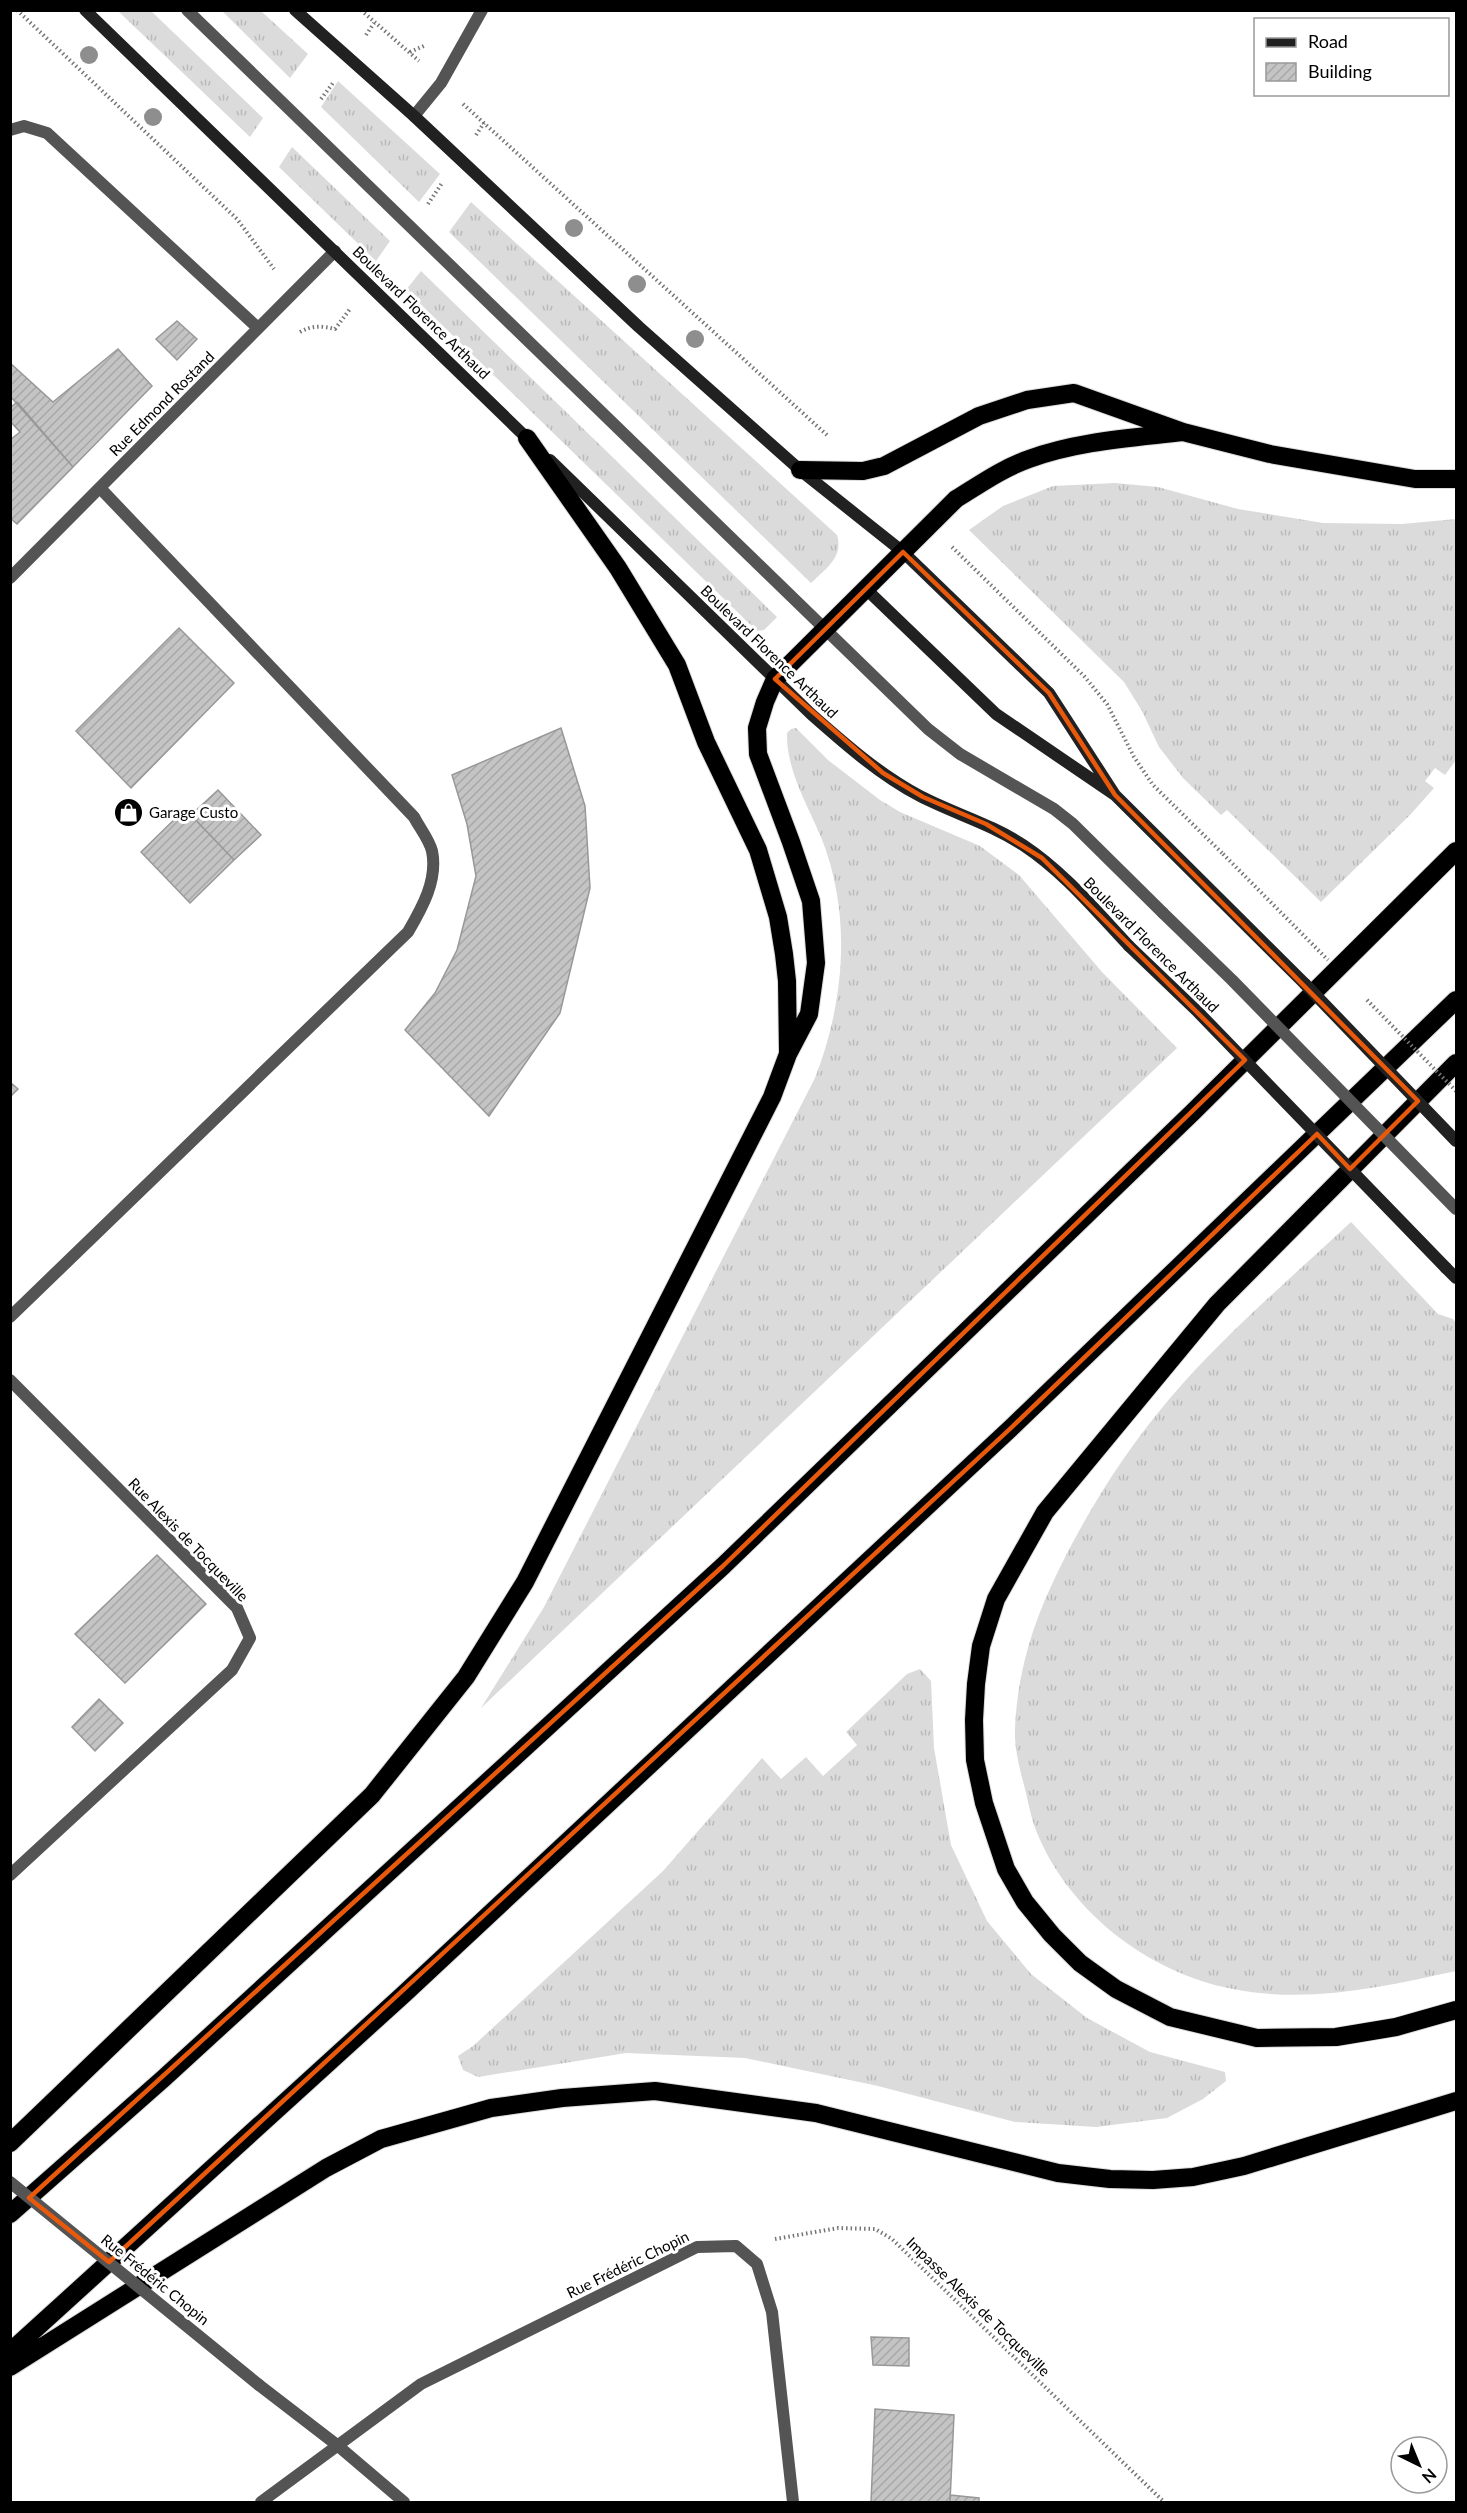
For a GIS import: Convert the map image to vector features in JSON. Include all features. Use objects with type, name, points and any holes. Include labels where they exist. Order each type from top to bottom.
[{"type":"highway","points":[[801,471],[863,471],[884,466],[979,416],[1027,400],[1074,393],[1183,432],[1270,454],[1414,479],[1456,479]]},
{"type":"highway","points":[[10,2143],[372,1795],[466,1677],[525,1582],[772,1097],[788,1054],[809,1014],[816,963],[811,901],[758,754],[757,728],[775,679],[956,500],[985,481],[1028,459],[1083,445],[1183,432]]},
{"type":"highway","points":[[527,438],[618,568],[677,665],[706,742],[758,850],[778,917],[785,963],[788,1054]]},
{"type":"highway","points":[[10,2214],[191,2054],[723,1566],[1193,1112],[1456,851]]},
{"type":"highway","points":[[10,2352],[404,1994],[977,1460],[1456,1000]]},
{"type":"highway","points":[[1456,1063],[1217,1304],[1045,1512],[996,1599],[981,1646],[974,1720],[975,1760],[984,1803],[1006,1869],[1025,1902],[1053,1935],[1080,1963],[1116,1989],[1170,2017],[1257,2038],[1336,2037],[1396,2027],[1456,2010]]},
{"type":"highway","points":[[10,2367],[326,2168],[381,2139],[491,2108],[562,2098],[654,2091],[816,2113],[1058,2173],[1110,2179],[1153,2180],[1193,2177],[1244,2166],[1456,2101]]},
{"type":"main road","name":"Boulevard Florence Arthaud","points":[[85,10],[842,742],[923,797],[986,824],[1042,858],[1064,878],[1129,946],[1198,1012],[1456,1278]]},
{"type":"main road","points":[[294,10],[414,116],[639,327],[801,471],[903,552],[1049,693],[1115,795],[1197,879],[1263,941],[1456,1141]]},
{"type":"main road","points":[[866,589],[996,714],[1115,795]]},
{"type":"street","name":"Boulevard Florence Arthaud","points":[[187,10],[928,729],[960,754],[1054,809],[1073,824],[1241,988],[1456,1209]]},
{"type":"street","points":[[414,116],[441,83],[482,10]]},
{"type":"street","points":[[10,130],[24,126],[47,133],[258,328]]},
{"type":"street","name":"Rue Edmond Rostand","points":[[10,578],[335,251]]},
{"type":"street","points":[[10,1317],[408,932],[426,901],[432,874],[432,850],[414,817],[100,488]]},
{"type":"street","name":"Rue Alexis de Tocqueville","points":[[10,1380],[237,1608],[250,1638],[232,1670],[10,1875]]},
{"type":"street","name":"Rue Frédéric Chopin","points":[[10,2182],[259,2385],[337,2445],[404,2502]]},
{"type":"street","points":[[735,2246],[757,2264],[772,2312],[793,2502]]},
{"type":"street","name":"Rue Frédéric Chopin","points":[[337,2445],[421,2384],[697,2247],[735,2246]]},
{"type":"street","points":[[261,2502],[337,2445]]},
{"type":"path","points":[[17,10],[237,219],[275,270]]},
{"type":"path","points":[[361,10],[416,58]]},
{"type":"path","points":[[461,102],[825,433]]},
{"type":"path","name":"Impasse Alexis de Tocqueville","points":[[735,2246],[838,2228],[875,2229],[892,2239],[1164,2502]]},
{"type":"highlighted area","points":[[903,552],[1049,693],[1115,795],[1418,1101],[1350,1169],[1317,1134],[1012,1427],[109,2262],[29,2198],[723,1566],[1245,1060],[1042,858],[986,824],[923,797],[883,773],[775,679]]},
{"type":"green space","points":[[118,11],[151,11],[263,118],[250,137]]},
{"type":"green space","points":[[222,11],[261,11],[308,54],[290,78]]},
{"type":"green space","points":[[338,81],[440,174],[419,202],[321,107]]},
{"type":"green space","points":[[292,147],[390,241],[376,261],[279,167]]},
{"type":"green space","points":[[471,202],[837,535],[836,556],[811,583],[449,232]]},
{"type":"green space","points":[[421,271],[777,617],[764,630],[757,631],[406,290]]},
{"type":"green space","points":[[1115,483],[1158,487],[1238,509],[1323,523],[1402,524],[1456,519],[1456,760],[1445,775],[1435,768],[1425,781],[1434,788],[1410,815],[1321,902],[1227,810],[1221,815],[1183,778],[1159,747],[1142,711],[1124,682],[969,530],[1003,506],[1053,486]]},
{"type":"green space","points":[[796,728],[828,760],[880,800],[900,812],[980,846],[1019,875],[1102,972],[1177,1048],[481,1708],[544,1607],[815,1078],[825,1049],[838,988],[841,927],[831,866],[821,837],[798,786],[790,760],[787,733]]},
{"type":"green space","points":[[1351,1222],[1438,1314],[1453,1319],[1456,1323],[1456,1971],[1345,1992],[1290,1995],[1261,1993],[1201,1981],[1170,1968],[1140,1952],[1112,1932],[1087,1909],[1066,1883],[1048,1855],[1034,1825],[1016,1751],[1016,1710],[1026,1653],[1045,1599],[1078,1533],[1121,1462],[1171,1397],[1213,1351]]},
{"type":"green space","points":[[920,1669],[931,1681],[934,1748],[951,1845],[987,1921],[1031,1974],[1087,2018],[1150,2052],[1225,2072],[1226,2081],[1203,2099],[1167,2118],[1096,2127],[1015,2122],[878,2086],[745,2058],[626,2053],[478,2077],[463,2070],[458,2056],[473,2046],[663,1871],[762,1758],[781,1779],[806,1757],[823,1776],[857,1745],[846,1732],[907,1674]]},
{"type":"building","points":[[177,321],[197,339],[177,360],[156,339]]},
{"type":"building","points":[[118,349],[152,386],[73,467],[10,396],[10,363],[53,402]]},
{"type":"building","points":[[17,402],[73,467],[17,524],[10,518],[10,440],[20,432],[10,421],[10,408]]},
{"type":"building","points":[[179,628],[234,683],[131,788],[76,731]]},
{"type":"building","points":[[561,728],[585,806],[590,888],[560,1013],[489,1116],[405,1030],[435,993],[457,950],[476,876],[467,824],[452,775]]},
{"type":"building","points":[[218,790],[261,835],[234,860],[191,815]]},
{"type":"building","points":[[185,809],[234,860],[190,903],[141,852]]},
{"type":"building","points":[[10,1082],[18,1089],[10,1097]]},
{"type":"building","points":[[157,1555],[206,1604],[125,1683],[75,1634]]},
{"type":"building","points":[[99,1699],[123,1723],[95,1751],[72,1727]]},
{"type":"building","points":[[871,2337],[909,2338],[909,2366],[873,2365]]},
{"type":"building","points":[[875,2409],[954,2415],[950,2502],[871,2502]]},
{"type":"building","points":[[950,2495],[979,2498],[979,2502],[950,2502]]},
{"type":"place","name":"Garage Custo","points":[[128,813]]}]
